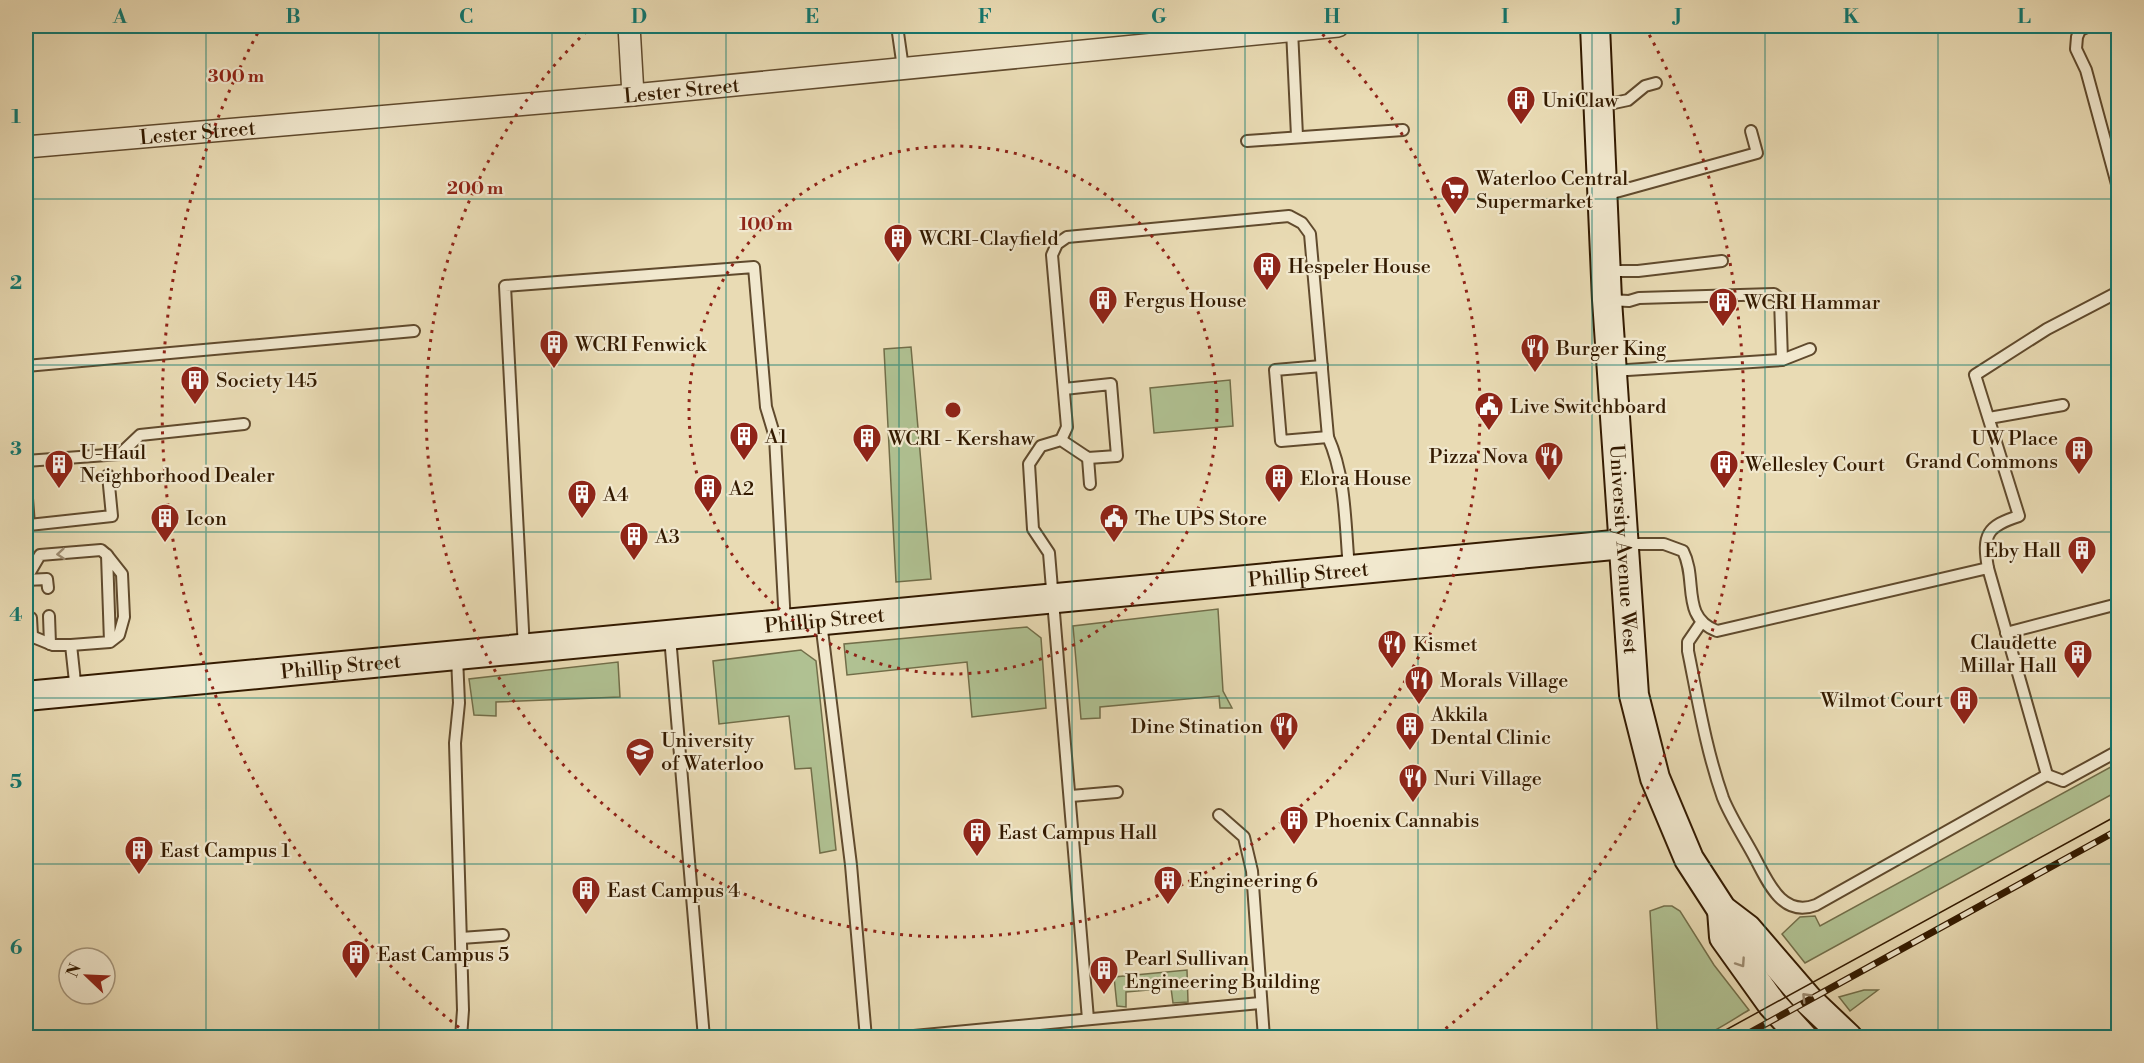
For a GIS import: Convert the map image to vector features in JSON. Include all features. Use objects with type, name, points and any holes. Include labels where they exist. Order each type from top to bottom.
[{"type":"street","points":[[629,26],[633,95]]},
{"type":"street","name":"Lester Street","points":[[26,147],[633,95],[903,68],[1232,30],[1292,30],[1338,26]]},
{"type":"street","name":"University Avenue West","points":[[1595,26],[1605,271],[1634,695],[1641,730],[1678,836],[1689,860],[1722,910],[1747,929],[1809,1000],[1848,1038]]},
{"type":"street","name":"Phillip Street","points":[[26,696],[1624,544]]},
{"type":"street","name":"University Avenue West","points":[[1722,910],[1724,937],[1772,1005],[1803,1038]]},
{"type":"lane","points":[[897,26],[903,68]]},
{"type":"lane","points":[[2089,26],[2080,30],[2076,37],[2076,49],[2086,70],[2118,188]]},
{"type":"lane","points":[[1292,30],[1297,136]]},
{"type":"lane","points":[[1597,106],[1628,100],[1645,86],[1656,83]]},
{"type":"lane","points":[[1246,141],[1404,130]]},
{"type":"lane","points":[[1601,196],[1757,153],[1751,131]]},
{"type":"lane","points":[[1061,440],[1067,427],[1052,255],[1061,239],[1289,216],[1302,223],[1310,234],[1328,437],[1337,456],[1349,570]]},
{"type":"lane","points":[[1605,271],[1648,270],[1722,261]]},
{"type":"lane","points":[[524,649],[505,286],[754,267],[766,407],[775,437],[785,625]]},
{"type":"lane","points":[[2048,775],[2006,633],[1985,552],[1987,536],[1998,522],[2019,516],[1975,375],[2047,329],[2118,292]]},
{"type":"lane","points":[[1607,300],[1774,294],[1780,299],[1782,360]]},
{"type":"lane","points":[[26,366],[414,332]]},
{"type":"lane","points":[[1612,371],[1782,360],[1810,349]]},
{"type":"lane","points":[[1322,366],[1275,370],[1281,441],[1328,437]]},
{"type":"lane","points":[[1064,389],[1111,384],[1117,456],[1088,458],[1061,440],[1050,441],[1033,454],[1028,475],[1033,529],[1049,553],[1088,1019]]},
{"type":"lane","points":[[1989,418],[2063,405]]},
{"type":"lane","points":[[26,460],[120,454],[140,435],[244,424]]},
{"type":"lane","points":[[1088,458],[1090,484]]},
{"type":"lane","points":[[26,485],[27,526],[112,516],[108,475]]},
{"type":"lane","points":[[1624,544],[1664,544],[1683,551],[1688,564],[1693,608],[1701,623],[1717,631],[1726,631],[1988,568]]},
{"type":"lane","points":[[28,582],[40,555],[101,550],[122,574],[125,591],[124,617],[119,635],[110,642],[50,644],[29,635],[32,618]]},
{"type":"lane","points":[[107,555],[110,642]]},
{"type":"lane","points":[[28,582],[47,579],[48,588]]},
{"type":"lane","points":[[2006,633],[2114,605]]},
{"type":"lane","points":[[49,616],[50,644]]},
{"type":"lane","points":[[821,622],[850,865],[866,1038]]},
{"type":"lane","points":[[1701,623],[1691,636],[1688,651],[1707,741],[1724,800],[1776,895],[1792,906],[1804,909],[1816,904],[2048,775]]},
{"type":"lane","points":[[670,635],[704,1038]]},
{"type":"lane","points":[[71,645],[76,691]]},
{"type":"lane","points":[[457,656],[459,703],[455,743],[464,1010],[461,1038]]},
{"type":"lane","points":[[2048,775],[2063,781],[2118,751]]},
{"type":"lane","points":[[1071,796],[1117,792]]},
{"type":"lane","points":[[1219,815],[1244,837],[1252,871],[1264,1038]]},
{"type":"lane","points":[[461,938],[503,934]]},
{"type":"lane","points":[[892,1038],[1260,1002]]},
{"type":"green space","points":[[911,347],[931,579],[896,582],[884,349]]},
{"type":"green space","points":[[1230,380],[1233,426],[1154,433],[1150,388]]},
{"type":"green space","points":[[1218,609],[1223,691],[1232,708],[1220,708],[1219,696],[1100,707],[1100,718],[1081,719],[1073,626]]},
{"type":"green space","points":[[1027,627],[1041,638],[1046,708],[972,717],[967,662],[847,675],[844,644]]},
{"type":"green space","points":[[801,650],[816,661],[836,850],[820,853],[811,768],[795,769],[789,716],[719,724],[713,661]]},
{"type":"green space","points":[[618,662],[620,697],[496,702],[496,716],[474,715],[469,679]]},
{"type":"green space","points":[[2118,763],[2118,791],[1805,963],[1782,934],[1800,917],[1815,916],[1820,926]]},
{"type":"green space","points":[[1672,906],[1680,911],[1714,965],[1749,1010],[1715,1030],[1695,1037],[1683,1037],[1657,1029],[1650,911]]},
{"type":"green space","points":[[1187,970],[1188,1002],[1173,1003],[1171,988],[1126,992],[1126,1007],[1117,1006],[1114,977]]},
{"type":"green space","points":[[1864,990],[1878,990],[1850,1011],[1839,997]]},
{"type":"tram line","points":[[1711,1038],[2118,815]]},
{"type":"railway","points":[[1740,1038],[2118,830]]},
{"type":"place","name":"UniClaw","points":[[1521,126]]},
{"type":"place","name":"Waterloo Central Supermarket","points":[[1455,216]]},
{"type":"place","name":"WCRI-Clayfield","points":[[898,264]]},
{"type":"place","name":"Hespeler House","points":[[1267,292]]},
{"type":"place","name":"Fergus House","points":[[1103,326]]},
{"type":"place","name":"WCRI Hammar","points":[[1723,328]]},
{"type":"place","name":"WCRI Fenwick","points":[[554,370]]},
{"type":"place","name":"Burger King","points":[[1535,374]]},
{"type":"place","name":"Society 145","points":[[195,406]]},
{"type":"place","name":"Live Switchboard","points":[[1489,432]]},
{"type":"place","name":"A1","points":[[744,462]]},
{"type":"place","name":"WCRI - Kershaw","points":[[867,464]]},
{"type":"place","name":"UW Place Grand Commons","points":[[2079,476]]},
{"type":"place","name":"Pizza Nova","points":[[1549,482]]},
{"type":"place","name":"U-Haul Neighborhood Dealer","points":[[59,490]]},
{"type":"place","name":"Wellesley Court","points":[[1724,490]]},
{"type":"place","name":"Elora House","points":[[1279,504]]},
{"type":"place","name":"A2","points":[[708,514]]},
{"type":"place","name":"A4","points":[[582,520]]},
{"type":"place","name":"Icon","points":[[165,544]]},
{"type":"place","name":"The UPS Store","points":[[1114,544]]},
{"type":"place","name":"A3","points":[[634,562]]},
{"type":"place","name":"Eby Hall","points":[[2082,576]]},
{"type":"place","name":"Kismet","points":[[1392,670]]},
{"type":"place","name":"Claudette Millar Hall","points":[[2078,680]]},
{"type":"place","name":"Morals Village","points":[[1419,706]]},
{"type":"place","name":"Wilmot Court","points":[[1964,726]]},
{"type":"place","name":"Dine Stination","points":[[1284,752]]},
{"type":"place","name":"Akkila Dental Clinic","points":[[1410,752]]},
{"type":"place","name":"University of Waterloo","points":[[640,778]]},
{"type":"place","name":"Nuri Village","points":[[1413,804]]},
{"type":"place","name":"Phoenix Cannabis","points":[[1294,846]]},
{"type":"place","name":"East Campus Hall","points":[[977,858]]},
{"type":"place","name":"East Campus 1","points":[[139,876]]},
{"type":"place","name":"Engineering 6","points":[[1168,906]]},
{"type":"place","name":"East Campus 4","points":[[586,916]]},
{"type":"place","name":"East Campus 5","points":[[356,980]]},
{"type":"place","name":"Pearl Sullivan Engineering Building","points":[[1104,996]]}]
